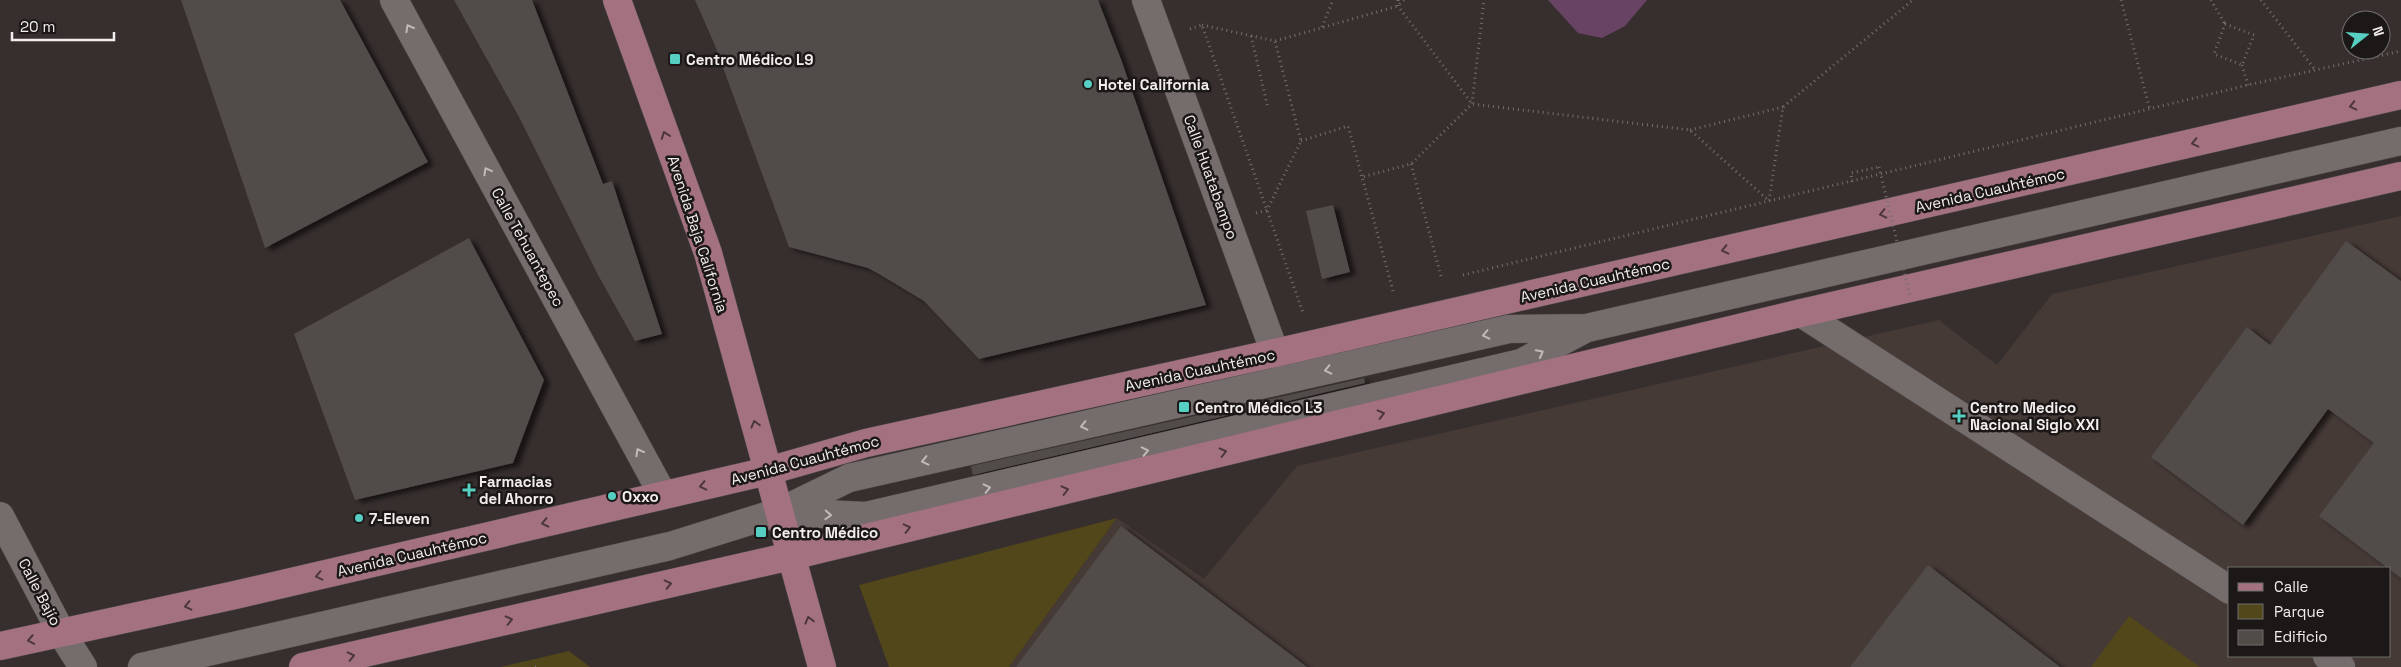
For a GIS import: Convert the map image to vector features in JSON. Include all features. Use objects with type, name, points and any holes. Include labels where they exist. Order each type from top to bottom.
[{"type":"main road","name":"Avenida Baja California","points":[[617,0],[708,253],[822,667]]},
{"type":"main road","name":"Avenida Cuauhtémoc","points":[[0,646],[62,634],[768,471],[866,443],[1275,354],[2401,95]]},
{"type":"main road","points":[[303,667],[791,556],[1801,313],[2401,176]]},
{"type":"street","name":"Calle Tehuantepec","points":[[394,0],[663,495]]},
{"type":"street","name":"Calle Huatabampo","points":[[1146,0],[1228,220],[1275,354]]},
{"type":"street","points":[[142,667],[670,546],[779,512],[849,478],[1508,330],[1587,328],[2401,141]]},
{"type":"street","points":[[1801,313],[2228,589]]},
{"type":"street","points":[[779,512],[866,516],[1521,363],[1587,328]]},
{"type":"street","name":"Calle Bajío","points":[[0,516],[62,634],[83,667]]},
{"type":"street","points":[[2329,657],[2341,667]]},
{"type":"path","points":[[1322,27],[1333,0]]},
{"type":"path","points":[[1398,0],[1398,6],[1472,104],[1690,130],[1783,107],[1913,0]]},
{"type":"path","points":[[1161,39],[1202,25],[1275,40],[1398,6],[1404,0]]},
{"type":"path","points":[[1362,177],[1411,164],[1472,104],[1484,0]]},
{"type":"path","points":[[2122,0],[2150,110]]},
{"type":"path","points":[[2211,0],[2225,24],[2254,35],[2242,65],[2248,85]]},
{"type":"path","points":[[2261,0],[2316,71]]},
{"type":"path","points":[[2225,24],[2214,54],[2242,65]]},
{"type":"path","points":[[1202,25],[1303,313]]},
{"type":"path","points":[[1251,35],[1268,108]]},
{"type":"path","points":[[1228,220],[1267,210],[1301,140],[1275,40]]},
{"type":"path","points":[[1461,275],[2248,85],[2316,71],[2401,50]]},
{"type":"path","points":[[1769,201],[1783,107]]},
{"type":"path","points":[[1301,140],[1348,126],[1393,291]]},
{"type":"path","points":[[1690,130],[1769,201]]},
{"type":"path","points":[[1411,164],[1442,280]]},
{"type":"path","points":[[1852,182],[1851,173],[1879,167],[1910,296]]},
{"type":"path","points":[[1434,282],[1451,278]]},
{"type":"path","points":[[1384,294],[1401,290]]},
{"type":"path","points":[[1264,322],[1312,311]]},
{"type":"shaded area","points":[[1548,0],[1647,0],[1625,26],[1602,38],[1578,33]]},
{"type":"shaded area","name":"Centro Medico Nacional Siglo XXI","points":[[2401,216],[2401,667],[1009,667],[1117,518],[1204,579],[1297,466],[1939,320],[1997,365],[2052,294]]},
{"type":"green space","points":[[1117,518],[1009,667],[889,667],[859,585]]},
{"type":"green space","points":[[2129,616],[2200,667],[2091,667]]},
{"type":"green space","points":[[569,651],[590,667],[500,667]]},
{"type":"building","points":[[181,0],[340,0],[428,162],[265,248]]},
{"type":"building","points":[[454,0],[532,0],[603,184],[612,181],[662,334],[635,341],[598,275],[519,117]]},
{"type":"building","points":[[695,0],[1098,0],[1122,62],[1206,305],[979,359],[924,301],[879,274],[868,268],[789,247],[714,43]]},
{"type":"building","points":[[1333,205],[1350,272],[1322,279],[1306,211]]},
{"type":"building","points":[[469,238],[544,380],[513,463],[355,500],[294,334]]},
{"type":"building","points":[[2346,241],[2401,281],[2401,578],[2391,570],[2391,567],[2386,567],[2319,516],[2374,443],[2328,409],[2243,525],[2151,457],[2247,327],[2270,345]]},
{"type":"building","points":[[1364,378],[1365,383],[973,475],[971,466]]},
{"type":"building","points":[[1121,526],[1307,667],[1016,667]]},
{"type":"building","points":[[1928,565],[2060,667],[1850,667]]},
{"type":"place","name":"Centro Médico L9","points":[[675,59]]},
{"type":"place","name":"Hotel California","points":[[1088,84]]},
{"type":"place","name":"Centro Médico L3","points":[[1184,407]]},
{"type":"place","name":"Centro Medico Nacional Siglo XXI","points":[[1959,416]]},
{"type":"place","name":"Farmacias del Ahorro","points":[[469,490]]},
{"type":"place","name":"Oxxo","points":[[612,496]]},
{"type":"place","name":"7-Eleven","points":[[359,518]]},
{"type":"place","name":"Centro Médico","points":[[761,532]]}]
